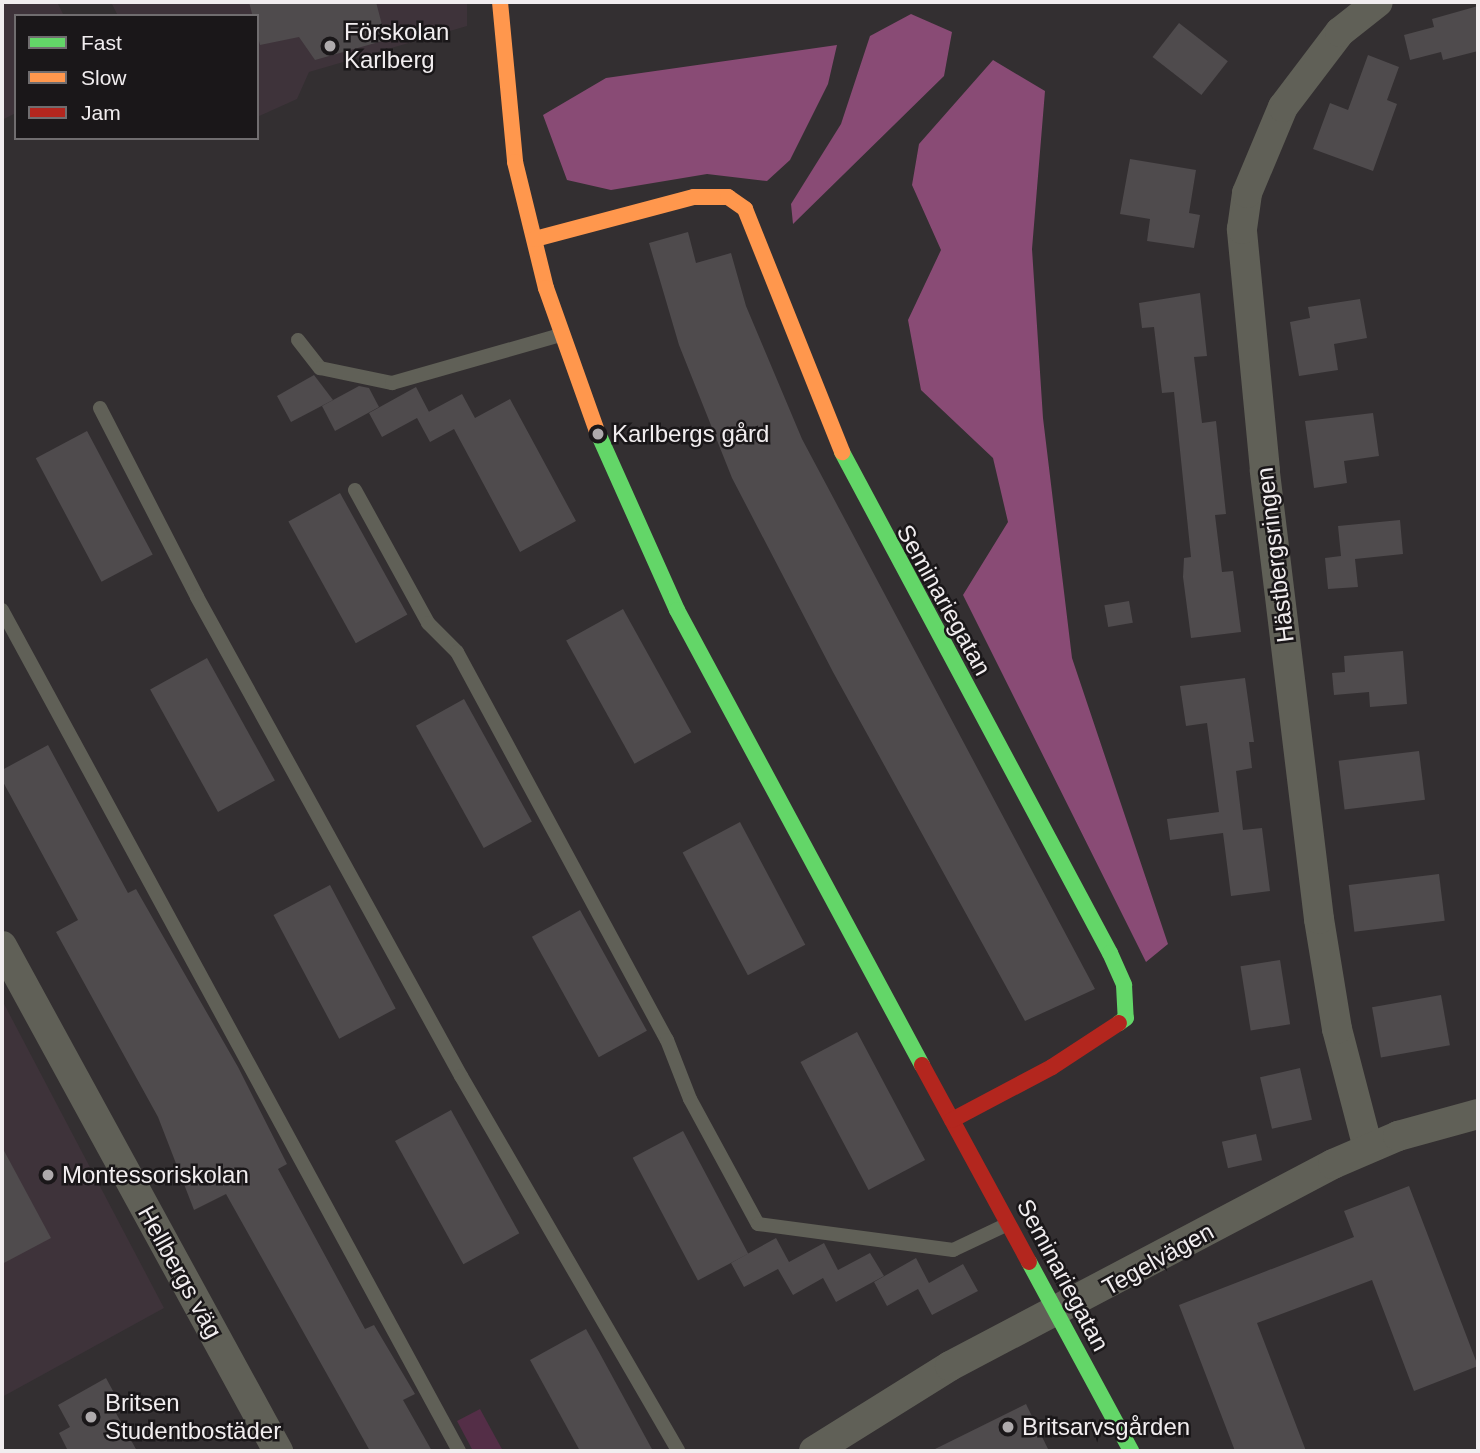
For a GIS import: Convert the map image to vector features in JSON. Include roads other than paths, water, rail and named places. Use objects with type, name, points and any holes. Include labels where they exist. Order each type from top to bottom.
[{"type":"street","name":"Seminariegatan","points":[[500,2],[515,162],[535,239],[562,335],[651,559],[952,1120],[1059,1311],[1131,1451]]},
{"type":"street","name":"Hästbergsringen","points":[[1368,1148],[1337,1028],[1319,919],[1265,470],[1242,229],[1247,193],[1283,107],[1340,32],[1378,2]]},
{"type":"street","name":"Seminariegatan","points":[[535,239],[694,197],[728,197],[745,209],[852,476],[1110,953],[1125,985],[1126,1018],[1052,1067],[952,1120]]},
{"type":"street","name":"Hellbergs väg","points":[[2,946],[278,1451]]},
{"type":"street","name":"Tegelvägen","points":[[814,1451],[950,1366],[1368,1148],[1478,1114]]},
{"type":"lane","points":[[298,340],[320,368],[393,383],[562,335]]},
{"type":"lane","points":[[100,408],[197,597],[461,1076],[678,1451]]},
{"type":"lane","points":[[355,490],[428,623],[457,652],[667,1040],[690,1099],[758,1224],[953,1250],[1011,1223]]},
{"type":"lane","points":[[2,610],[459,1451]]},
{"type":"place","name":"Förskolan Karlberg","points":[[330,46]]},
{"type":"place","name":"Karlbergs gård","points":[[598,434]]},
{"type":"place","name":"Montessoriskolan","points":[[48,1175]]},
{"type":"place","name":"Britsen Studentbostäder","points":[[91,1417]]},
{"type":"place","name":"Britsarvsgården","points":[[1008,1427]]}]
